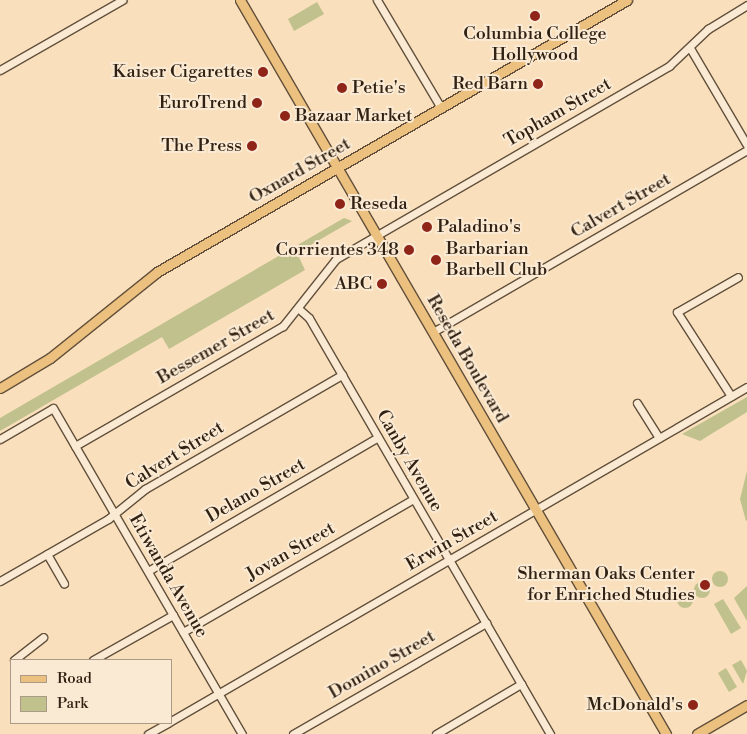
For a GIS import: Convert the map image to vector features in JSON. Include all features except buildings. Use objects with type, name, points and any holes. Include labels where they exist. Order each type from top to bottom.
[{"type":"main road","name":"Reseda Boulevard","points":[[240,0],[666,734]]},
{"type":"main road","name":"Oxnard Street","points":[[0,388],[50,358],[150,276],[628,0]]},
{"type":"main road","points":[[697,734],[747,705]]},
{"type":"street","points":[[0,70],[122,0]]},
{"type":"street","points":[[377,0],[441,108]]},
{"type":"street","name":"Topham Street","points":[[376,235],[663,70],[690,48],[714,24],[747,5]]},
{"type":"street","points":[[690,48],[747,145]]},
{"type":"street","name":"Calvert Street","points":[[433,332],[747,150]]},
{"type":"street","name":"Bessemer Street","points":[[75,446],[283,326],[299,309],[325,268],[376,235]]},
{"type":"street","points":[[730,396],[677,312],[738,277]]},
{"type":"street","name":"Canby Avenue","points":[[299,309],[342,375],[550,734]]},
{"type":"street","name":"Calvert Street","points":[[0,581],[115,514],[145,489],[342,375]]},
{"type":"street","name":"Erwin Street","points":[[172,720],[747,387]]},
{"type":"street","points":[[637,402],[658,438]]},
{"type":"street","name":"Etiwanda Avenue","points":[[0,438],[53,408],[242,734]]},
{"type":"street","name":"Delano Street","points":[[148,571],[378,437]]},
{"type":"street","name":"Jovan Street","points":[[183,632],[414,499]]},
{"type":"street","points":[[48,554],[64,583]]},
{"type":"street","points":[[95,659],[173,614]]},
{"type":"street","name":"Domino Street","points":[[293,734],[486,622]]},
{"type":"street","points":[[15,659],[42,637]]},
{"type":"street","points":[[436,734],[521,684]]},
{"type":"street","points":[[148,734],[159,732]]},
{"type":"green space","points":[[317,2],[324,14],[294,31],[288,19]]},
{"type":"green space","points":[[344,218],[352,221],[297,253],[305,270],[169,349],[162,337],[0,431],[0,418]]},
{"type":"green space","points":[[747,397],[747,412],[700,441],[682,434]]},
{"type":"green space","points":[[747,471],[747,520],[746,521],[740,499]]},
{"type":"green space","points":[[720,571],[728,579],[720,587],[712,579]]},
{"type":"green space","points":[[702,582],[710,590],[702,598],[694,590]]},
{"type":"green space","points":[[747,586],[747,621],[734,598]]},
{"type":"green space","points":[[685,592],[693,600],[685,608],[677,600]]},
{"type":"green space","points":[[723,599],[741,628],[731,634],[714,604]]},
{"type":"green space","points":[[741,660],[747,671],[743,684],[732,665]]},
{"type":"green space","points":[[726,668],[737,687],[729,692],[718,673]]},
{"type":"place","name":"Columbia College Hollywood","points":[[535,16]]},
{"type":"place","name":"Kaiser Cigarettes","points":[[263,72]]},
{"type":"place","name":"Red Barn","points":[[538,84]]},
{"type":"place","name":"Petie's","points":[[342,88]]},
{"type":"place","name":"EuroTrend","points":[[257,103]]},
{"type":"place","name":"Bazaar Market","points":[[285,116]]},
{"type":"place","name":"The Press","points":[[252,146]]},
{"type":"place","name":"Reseda","points":[[340,204]]},
{"type":"place","name":"Paladino's","points":[[427,227]]},
{"type":"place","name":"Corrientes 348","points":[[409,250]]},
{"type":"place","name":"Barbarian Barbell Club","points":[[436,260]]},
{"type":"place","name":"ABC","points":[[382,284]]},
{"type":"place","name":"Sherman Oaks Center for Enriched Studies","points":[[705,585]]},
{"type":"place","name":"McDonald's","points":[[693,705]]}]
